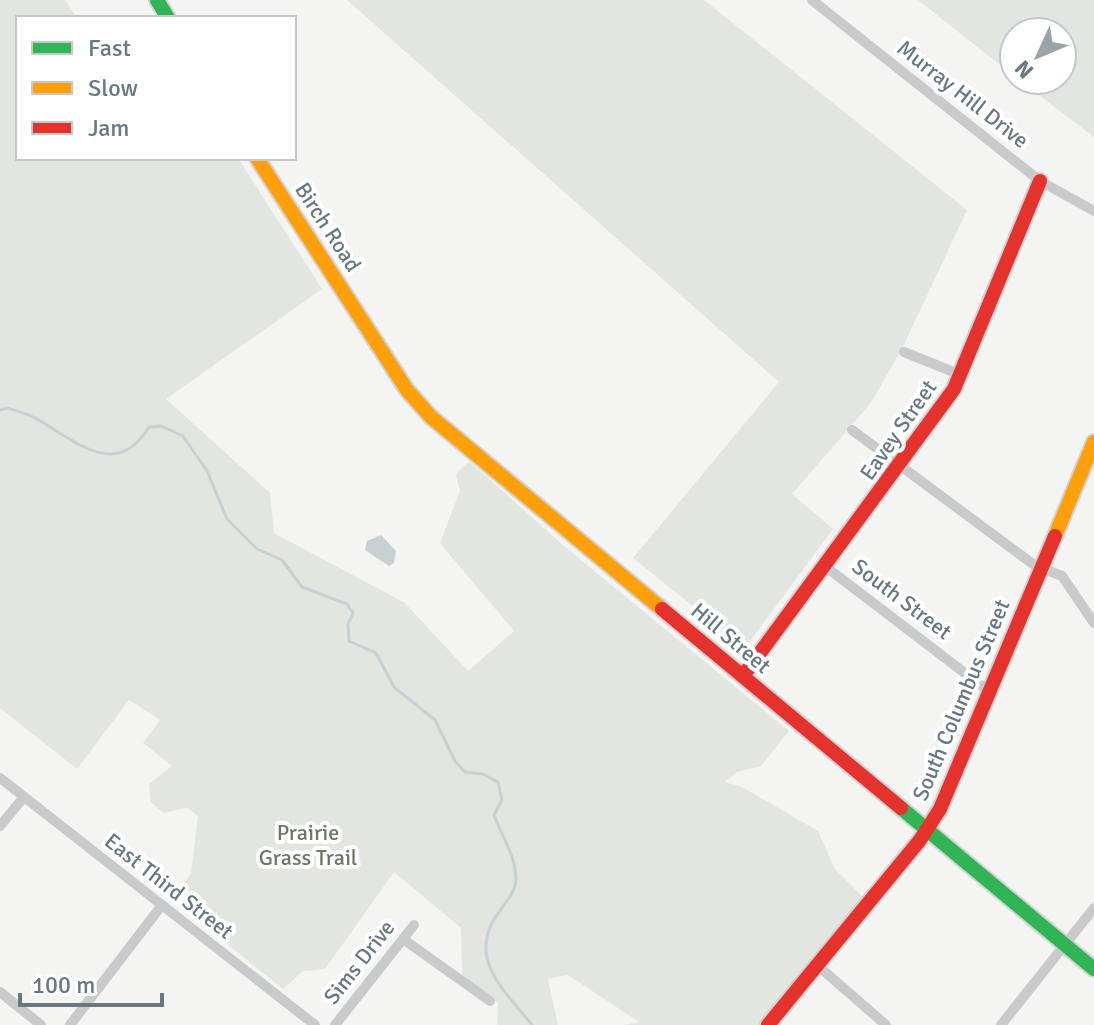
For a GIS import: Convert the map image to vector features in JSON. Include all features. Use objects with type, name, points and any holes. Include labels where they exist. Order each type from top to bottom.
[{"type":"street","name":"Murray Hill Drive","points":[[812,0],[1040,181],[1094,211]]},
{"type":"street","name":"Birch Road","points":[[258,160],[362,321]]},
{"type":"street","name":"Eavey Street","points":[[743,676],[943,406],[961,375],[1040,181]]},
{"type":"street","name":"Hill Street","points":[[362,321],[407,390],[431,417],[1094,969]]},
{"type":"street","points":[[904,352],[961,375]]},
{"type":"street","points":[[852,430],[1041,569],[1062,576],[1094,623]]},
{"type":"street","name":"South Columbus Street","points":[[768,1025],[927,830],[940,809],[1094,442]]},
{"type":"street","name":"South Street","points":[[826,567],[991,693]]},
{"type":"street","name":"East Third Street","points":[[0,778],[315,1025]]},
{"type":"street","points":[[0,826],[24,797]]},
{"type":"street","points":[[70,1025],[162,905]]},
{"type":"street","points":[[1001,1025],[1094,908]]},
{"type":"street","name":"Sims Drive","points":[[335,1025],[414,925]]},
{"type":"street","points":[[403,939],[490,1001]]},
{"type":"street","points":[[817,965],[886,1025]]},
{"type":"street","points":[[0,992],[41,1025]]},
{"type":"green space","name":"Prairie Grass Trail","points":[[0,0],[65,0],[76,16],[16,16],[16,160],[239,160],[322,289],[166,399],[270,493],[274,533],[405,603],[468,671],[514,631],[440,543],[460,491],[456,474],[469,461],[564,546],[789,731],[761,766],[737,772],[725,782],[742,787],[818,831],[835,869],[865,899],[761,1025],[624,1025],[639,1022],[568,975],[548,979],[558,1025],[497,1025],[498,1004],[462,975],[461,928],[394,872],[325,969],[303,971],[283,989],[171,899],[191,874],[198,816],[187,808],[163,813],[151,802],[149,784],[172,766],[143,743],[160,720],[129,700],[77,769],[0,708]]},
{"type":"green space","points":[[347,0],[704,0],[967,210],[901,351],[870,404],[792,494],[833,529],[745,648],[633,558],[779,382]]},
{"type":"green space","points":[[918,0],[1094,0],[1094,137],[1040,96],[1078,96],[1078,16],[998,16],[998,63]]},
{"type":"shaded area","points":[[381,535],[396,551],[394,563],[389,566],[365,550],[367,541]]},
{"type":"waterway","points":[[0,410],[7,408],[30,416],[95,452],[109,454],[123,452],[136,443],[149,427],[161,426],[183,436],[207,471],[227,519],[257,549],[282,560],[302,587],[347,604],[353,613],[348,624],[349,641],[376,653],[394,687],[435,720],[455,761],[465,772],[483,774],[498,782],[502,800],[494,815],[513,859],[516,877],[513,891],[492,923],[486,952],[495,978],[532,1025]]},
{"type":"traffic: fast","points":[[157,0],[167,16]]},
{"type":"traffic: fast","points":[[901,808],[1094,969]]},
{"type":"traffic: slow","points":[[258,160],[407,390],[431,417],[662,609]]},
{"type":"traffic: slow","points":[[1055,536],[1094,442]]},
{"type":"traffic: jam","points":[[743,676],[954,389],[1040,181]]},
{"type":"traffic: jam","points":[[768,1025],[920,840],[940,809],[1055,536]]},
{"type":"traffic: jam","points":[[662,609],[901,808]]}]
